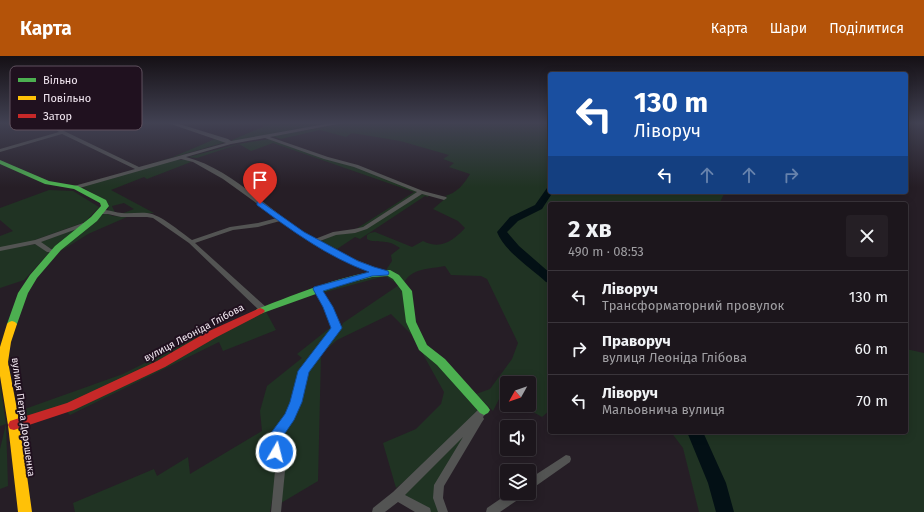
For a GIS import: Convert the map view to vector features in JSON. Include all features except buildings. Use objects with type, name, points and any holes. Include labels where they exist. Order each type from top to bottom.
[{"type":"street","points":[[0,151],[22,144]]},
{"type":"street","points":[[88,144],[138,169]]},
{"type":"street","points":[[0,162],[47,183],[76,187],[226,144]]},
{"type":"street","points":[[289,144],[326,158],[356,166],[421,192],[444,198]]},
{"type":"street","points":[[179,158],[191,159],[227,180],[301,234],[361,266],[388,273],[396,277],[407,291],[411,322],[423,347],[441,362],[484,410]]},
{"type":"street","points":[[76,187],[103,202],[104,206],[101,212],[121,215],[152,215],[190,242],[263,309]]},
{"type":"street","points":[[315,241],[335,233],[365,228],[421,192]]},
{"type":"street","name":"вулиця Петра Дорошенка","points":[[25,512],[14,425],[3,362],[6,342],[27,285],[54,252],[101,212]]},
{"type":"street","points":[[190,242],[232,228],[258,225],[282,219]]},
{"type":"street","points":[[0,249],[36,242],[89,223]]},
{"type":"street","points":[[36,242],[49,251],[54,252]]},
{"type":"street","name":"вулиця Леоніда Глібова","points":[[14,425],[70,407],[154,367],[211,334],[263,309],[317,289],[372,274],[388,273]]},
{"type":"street","points":[[276,512],[280,471],[273,443],[289,417],[296,402],[303,371],[337,328],[328,307],[317,289]]},
{"type":"street","points":[[377,512],[397,496],[418,473],[484,410]]},
{"type":"street","points":[[443,512],[438,498],[439,485],[484,410]]},
{"type":"street","points":[[536,480],[566,460]]},
{"type":"street","points":[[397,496],[426,512]]},
{"type":"street","points":[[491,512],[508,500]]},
{"type":"green space","points":[[203,144],[218,144],[144,166],[173,157]]},
{"type":"green space","points":[[237,144],[238,144],[197,158],[188,157]]},
{"type":"green space","points":[[239,144],[269,144],[251,151]]},
{"type":"green space","points":[[277,144],[286,144],[355,166],[417,191],[362,228],[356,229],[414,192]]},
{"type":"green space","points":[[411,144],[548,144],[548,194],[724,194],[720,202],[548,202],[548,412],[542,417],[533,412],[536,412],[536,376],[500,376],[500,397],[493,411],[476,394],[490,389],[512,359],[518,343],[487,279],[481,276],[451,275],[445,266],[422,270],[411,274],[404,283],[386,270],[392,261],[391,255],[400,248],[390,243],[371,241],[367,239],[367,235],[375,232],[412,247],[423,241],[435,245],[446,243],[456,237],[465,228],[458,221],[433,209],[447,197],[445,196],[460,188],[470,174],[449,167],[454,163],[443,159],[449,155]]},
{"type":"green space","points":[[174,160],[188,160],[191,162],[147,179],[144,177],[111,190],[154,213],[121,214],[134,209],[124,203],[112,206],[115,213],[108,210],[109,205],[105,200],[82,187]]},
{"type":"green space","points":[[49,190],[73,191],[99,207],[85,222],[24,244],[0,249],[0,236],[13,231],[0,220],[0,208]]},
{"type":"green space","points":[[423,194],[429,195],[428,197],[425,196],[360,239],[355,237],[337,249],[321,241],[334,235],[358,232]]},
{"type":"green space","points":[[105,213],[113,216],[127,217],[88,234],[61,251],[72,239]]},
{"type":"green space","points":[[79,228],[54,250],[48,248],[40,242]]},
{"type":"green space","points":[[36,244],[49,253],[24,280],[0,288],[0,250]]},
{"type":"green space","points":[[387,274],[401,284],[413,336],[391,314],[337,340],[321,354],[318,481],[281,503],[277,444],[306,371],[338,333],[343,323],[399,285],[385,276],[322,293],[321,291],[372,275]]},
{"type":"green space","points":[[265,310],[276,330],[223,351],[219,342],[70,415],[66,411]]},
{"type":"green space","points":[[216,327],[160,361],[71,403],[24,417],[22,410],[123,374]]},
{"type":"green space","points":[[331,327],[332,329],[300,370],[292,406],[271,440],[276,477],[270,512],[75,512],[73,503],[154,469],[157,476],[188,457],[190,474],[262,431],[260,411],[267,386],[302,358],[297,354]]},
{"type":"green space","points":[[419,347],[440,365],[481,409],[396,488],[383,443],[416,429],[441,404],[444,392]]},
{"type":"green space","points":[[908,349],[924,353],[924,512],[699,512],[683,448],[672,434],[908,434]]},
{"type":"green space","points":[[0,384],[6,423],[8,486],[0,489],[0,449],[6,424],[0,426]]},
{"type":"green space","points":[[477,419],[438,482],[441,512],[431,512],[399,496]]},
{"type":"waterway","points":[[548,193],[539,207],[514,219],[502,232],[508,242],[515,249],[548,277]]},
{"type":"waterway","points":[[696,434],[717,483],[725,512]]},
{"type":"traffic: fast","points":[[0,162],[47,183],[76,187],[103,202],[105,206],[94,219],[58,248],[33,277],[23,293],[12,324]]},
{"type":"traffic: fast","points":[[260,311],[338,283],[372,274],[390,273],[396,277],[407,291],[411,322],[423,347],[441,362],[484,410]]},
{"type":"traffic: slow","points":[[12,324],[6,342],[3,362],[14,425],[25,512]]},
{"type":"traffic: jam","points":[[14,425],[70,407],[161,364],[211,335],[260,311]]},
{"type":"route","points":[[260,204],[301,234],[355,263],[372,270],[385,273],[372,274],[317,289],[328,307],[337,328],[303,371],[296,402],[289,417],[273,443],[276,452]]}]
